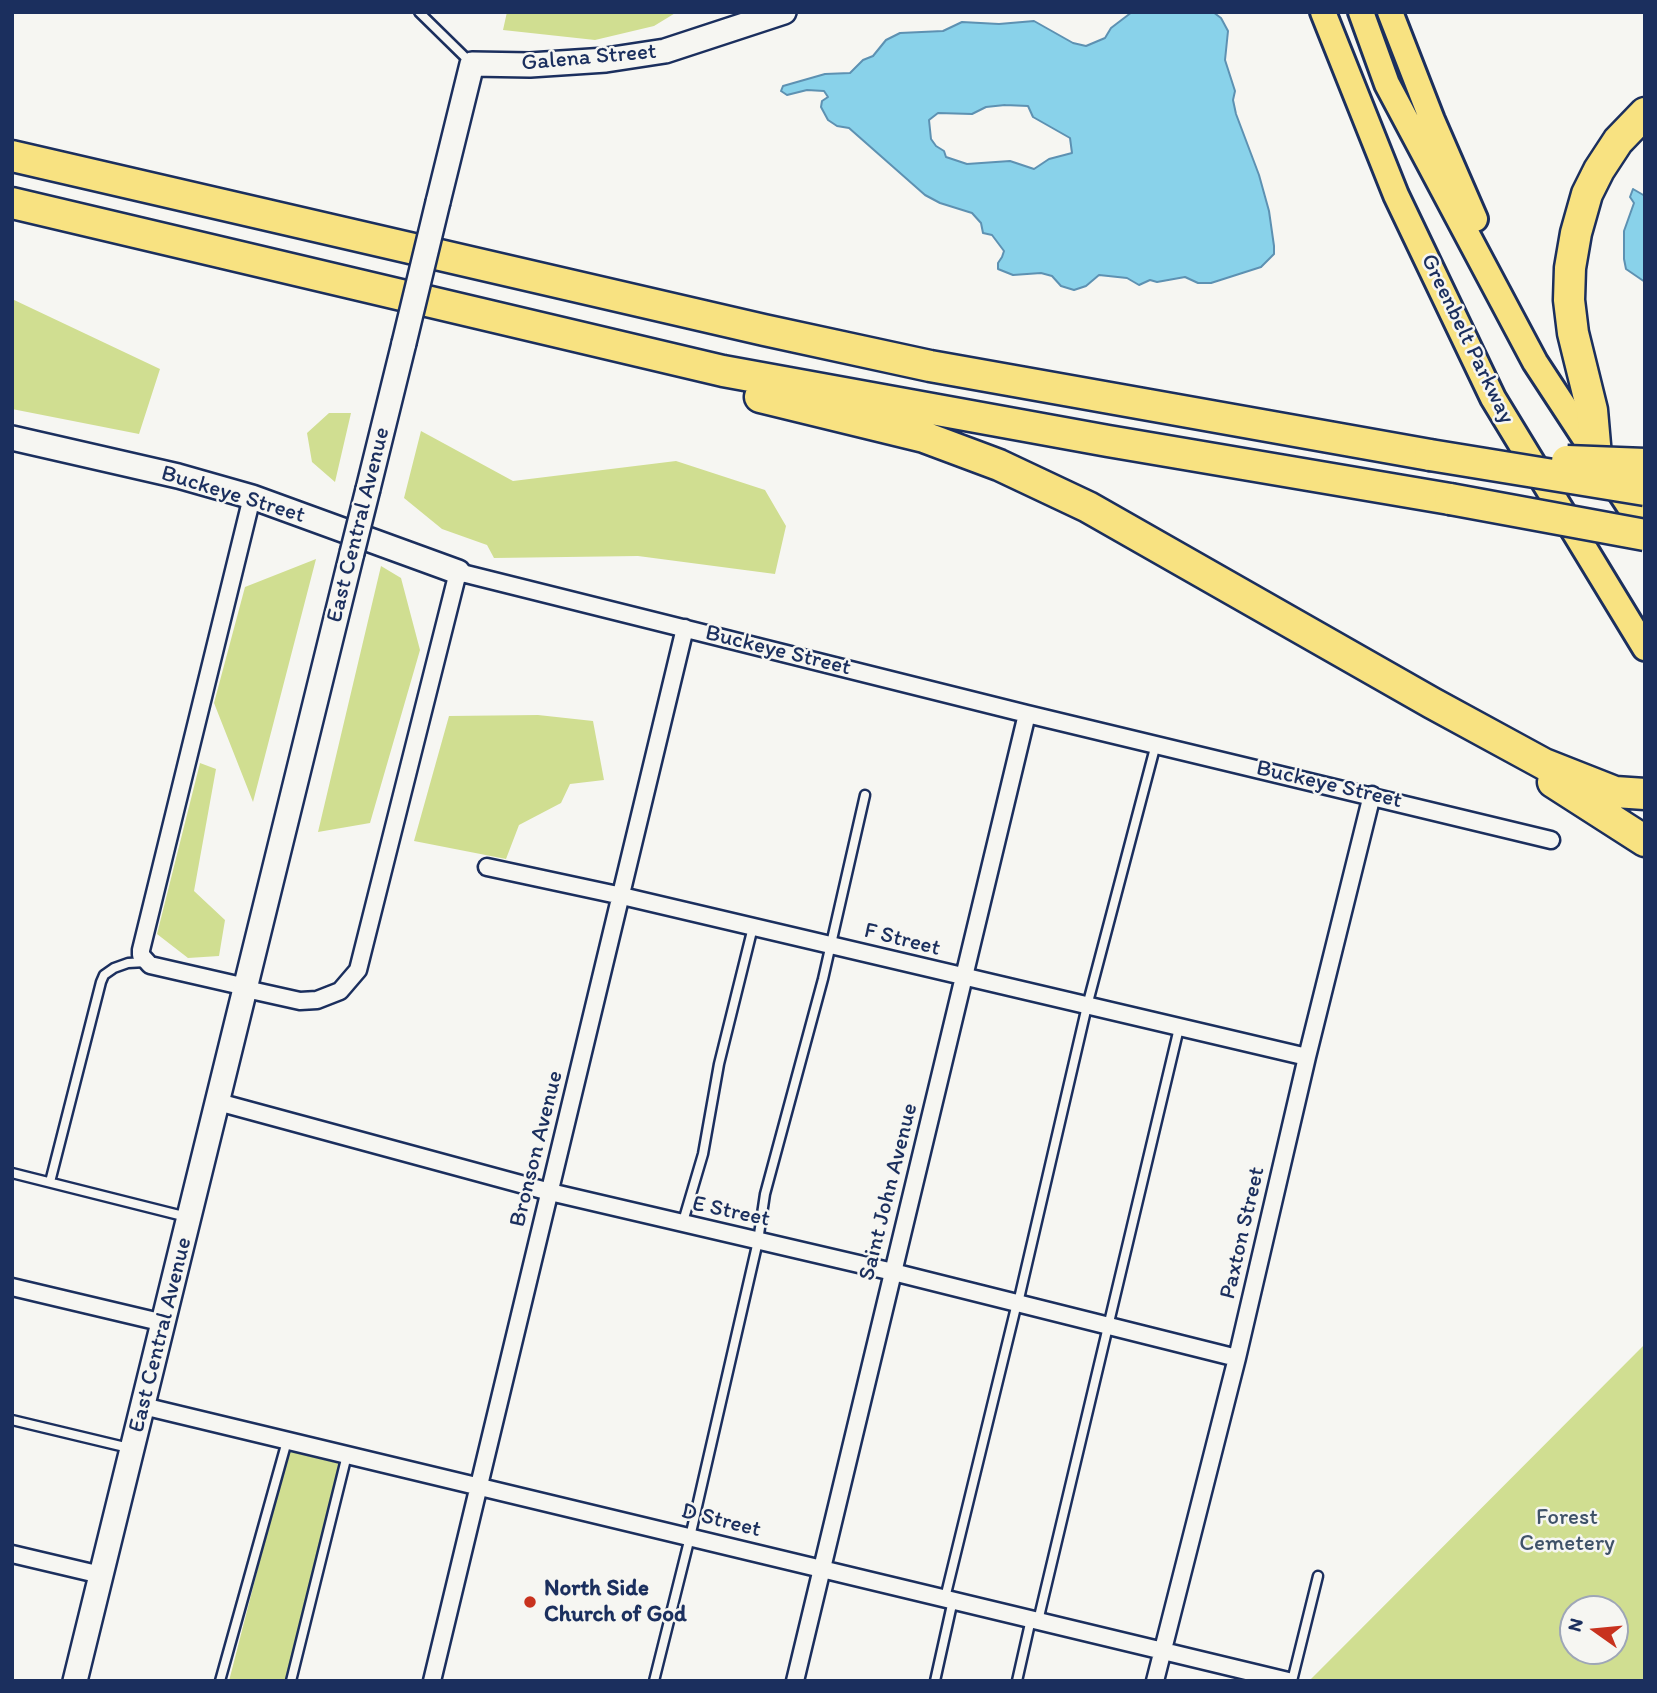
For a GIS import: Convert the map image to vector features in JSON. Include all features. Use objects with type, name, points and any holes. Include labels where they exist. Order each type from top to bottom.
[{"type":"highway","points":[[1596,456],[1592,410],[1573,333],[1569,300],[1570,268],[1587,194],[1618,142],[1645,113]]},
{"type":"highway","points":[[12,156],[930,366],[1430,455],[1645,490]]},
{"type":"highway","points":[[12,203],[723,371],[1645,535]]},
{"type":"highway","points":[[723,371],[755,395],[924,437],[999,465],[1088,507],[1544,764],[1615,792],[1645,794]]},
{"type":"highway","points":[[1430,455],[1645,464]]},
{"type":"highway","points":[[1432,703],[1645,841]]},
{"type":"main road","name":"Greenbelt Parkway","points":[[1323,12],[1396,195],[1493,398],[1645,648]]},
{"type":"main road","name":"Greenbelt Parkway","points":[[1361,12],[1387,84],[1535,362],[1645,530]]},
{"type":"main road","points":[[1390,12],[1432,120],[1535,362]]},
{"type":"street","name":"Galena Street","points":[[472,64],[530,65],[606,60],[666,51],[784,12]]},
{"type":"street","name":"East Central Avenue","points":[[75,1681],[472,64]]},
{"type":"street","name":"Buckeye Street","points":[[12,438],[178,476],[252,497],[458,572],[1027,714],[1551,840]]},
{"type":"street","points":[[252,497],[142,946],[141,955],[155,967],[300,1001],[317,1000],[340,991],[358,970],[458,572]]},
{"type":"street","name":"Bronson Avenue","points":[[432,1681],[685,628]]},
{"type":"street","name":"Saint John Avenue","points":[[795,1681],[1027,714]]},
{"type":"street","name":"Paxton Street","points":[[1155,1681],[1237,1358],[1307,1057],[1372,795]]},
{"type":"street","name":"F Street","points":[[486,867],[622,896],[1307,1057]]},
{"type":"street","name":"E Street","points":[[218,1102],[550,1192],[893,1272],[1237,1358]]},
{"type":"street","points":[[12,1287],[163,1323]]},
{"type":"street","name":"D Street","points":[[143,1406],[1290,1681]]},
{"type":"street","points":[[12,1553],[102,1575]]},
{"type":"lane","points":[[419,12],[472,64]]},
{"type":"lane","points":[[934,1681],[949,1600],[1087,1006],[1156,744]]},
{"type":"lane","points":[[654,1681],[758,1241],[765,1194],[832,945],[865,795]]},
{"type":"lane","points":[[682,1224],[704,1154],[719,1064],[753,927]]},
{"type":"lane","points":[[50,1182],[104,975],[119,965],[146,962]]},
{"type":"lane","points":[[1017,1681],[1035,1620],[1180,1028]]},
{"type":"lane","points":[[12,1173],[190,1218]]},
{"type":"lane","points":[[12,1420],[133,1449]]},
{"type":"lane","points":[[220,1681],[287,1441]]},
{"type":"lane","points":[[291,1681],[347,1455]]},
{"type":"lane","points":[[1290,1681],[1318,1576]]},
{"type":"green space","points":[[507,12],[677,12],[654,26],[595,40],[503,30]]},
{"type":"green space","points":[[12,299],[160,369],[139,434],[12,409]]},
{"type":"green space","points":[[329,413],[351,413],[335,482],[312,462],[307,433]]},
{"type":"green space","points":[[421,431],[513,481],[676,461],[765,490],[786,526],[775,574],[638,556],[494,558],[487,545],[442,529],[404,498]]},
{"type":"green space","points":[[316,559],[253,802],[214,703],[245,587]]},
{"type":"green space","points":[[381,566],[401,578],[420,650],[370,823],[318,832]]},
{"type":"green space","points":[[538,715],[593,721],[604,780],[570,784],[561,803],[519,825],[506,859],[414,841],[449,716]]},
{"type":"green space","points":[[200,763],[216,769],[194,891],[225,920],[219,956],[188,958],[157,934]]},
{"type":"green space","name":"Forest Cemetery","points":[[1645,1344],[1645,1681],[1309,1681]]},
{"type":"green space","points":[[288,1451],[341,1464],[285,1681],[229,1681]]},
{"type":"water","points":[[1132,12],[1213,12],[1221,18],[1228,31],[1225,60],[1235,91],[1233,100],[1236,114],[1259,175],[1269,211],[1274,254],[1261,267],[1211,283],[1198,283],[1185,277],[1157,282],[1150,280],[1139,285],[1127,278],[1099,275],[1086,286],[1074,290],[1061,286],[1052,276],[1041,273],[1013,275],[998,269],[1004,251],[992,235],[983,233],[981,223],[972,213],[940,203],[925,195],[849,128],[837,126],[828,120],[821,107],[822,101],[828,97],[824,91],[807,90],[787,95],[781,91],[783,86],[825,74],[850,73],[863,60],[873,56],[886,40],[900,33],[943,31],[962,22],[999,24],[1034,21],[1073,43],[1086,46],[1105,38],[1111,28]],"holes":[[[1028,106],[1033,117],[1070,138],[1072,153],[1049,159],[1034,169],[1010,161],[967,164],[946,157],[944,151],[931,139],[929,120],[938,113],[972,114],[986,107]]]},
{"type":"water","points":[[1633,189],[1645,196],[1645,282],[1626,269],[1624,259],[1624,231],[1634,203],[1630,197]]},
{"type":"place","name":"North Side Church of God","points":[[530,1602]]}]
